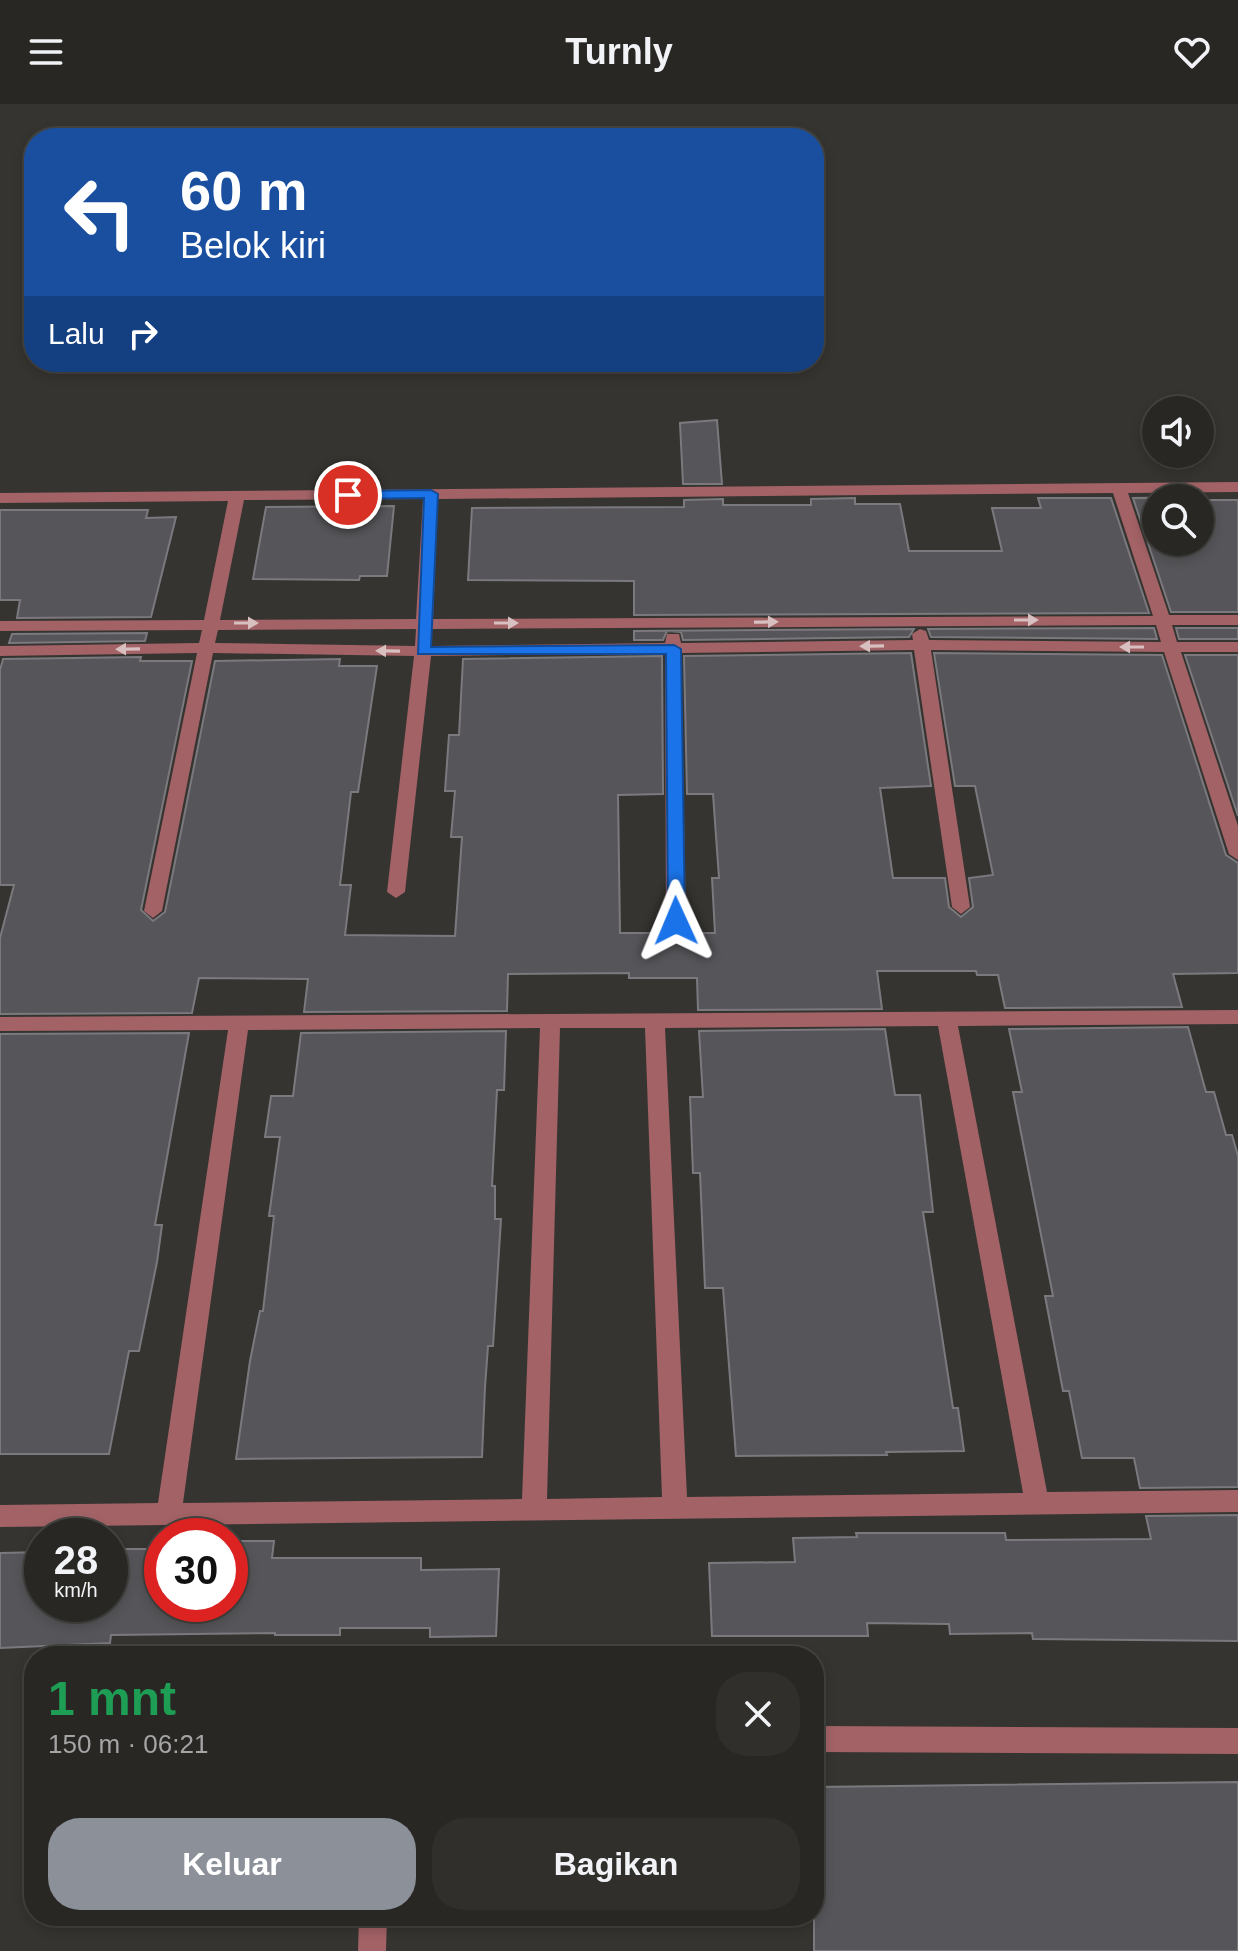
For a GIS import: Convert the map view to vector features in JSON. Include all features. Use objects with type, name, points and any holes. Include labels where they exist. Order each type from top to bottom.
[{"type":"street","points":[[1119,487],[1238,854]]},
{"type":"street","points":[[0,498],[1238,487]]},
{"type":"street","points":[[396,892],[423,651],[431,494]]},
{"type":"street","points":[[153,911],[237,496]]},
{"type":"street","points":[[918,620],[961,907]]},
{"type":"street","points":[[0,626],[1238,620]]},
{"type":"street","points":[[672,624],[676,921]]},
{"type":"street","points":[[0,651],[205,648],[423,651],[922,645],[1238,647]]},
{"type":"street","points":[[0,1024],[1238,1017]]},
{"type":"street","points":[[947,1019],[1037,1504]]},
{"type":"street","points":[[534,1510],[550,1021]]},
{"type":"street","points":[[655,1021],[675,1507]]},
{"type":"street","points":[[169,1514],[239,1023]]},
{"type":"street","points":[[0,1516],[1238,1501]]},
{"type":"street","points":[[824,1739],[1238,1741]]},
{"type":"street","points":[[372,1951],[373,1926]]},
{"type":"building","points":[[717,420],[722,484],[683,484],[680,423]]},
{"type":"building","points":[[855,498],[855,504],[900,504],[909,551],[1002,551],[992,508],[1041,508],[1038,498],[1111,498],[1149,613],[634,615],[634,581],[468,580],[472,508],[684,507],[684,500],[723,499],[723,505],[811,505],[811,499]]},
{"type":"building","points":[[1133,498],[1142,498],[1142,525]]},
{"type":"building","points":[[1214,500],[1238,500],[1238,612],[1171,612],[1152,556],[1214,556]]},
{"type":"building","points":[[394,506],[387,576],[360,576],[359,580],[253,579],[266,507]]},
{"type":"building","points":[[0,510],[148,510],[146,518],[176,517],[151,617],[17,618],[20,600],[0,600]]},
{"type":"building","points":[[1154,628],[1157,639],[931,637],[928,629]]},
{"type":"building","points":[[1176,628],[1238,628],[1238,639],[1179,639]]},
{"type":"building","points":[[914,629],[909,637],[683,640],[681,632],[667,631],[663,640],[634,640],[634,631]]},
{"type":"building","points":[[147,633],[145,641],[9,643],[12,634]]},
{"type":"building","points":[[911,653],[931,786],[880,788],[893,878],[945,878],[949,907],[961,917],[973,907],[969,878],[993,875],[975,786],[955,786],[934,653],[1162,655],[1226,855],[1238,863],[1238,973],[1173,974],[1182,1007],[1005,1008],[998,975],[977,975],[976,971],[877,971],[882,1009],[698,1010],[697,978],[629,978],[629,973],[508,974],[507,1011],[304,1012],[308,979],[199,978],[192,1013],[0,1014],[0,938],[14,885],[0,885],[0,670],[3,659],[141,657],[140,661],[192,661],[141,910],[153,921],[165,912],[215,661],[340,659],[339,666],[377,666],[358,792],[351,792],[340,885],[351,885],[345,935],[455,936],[462,837],[451,837],[455,791],[445,791],[449,735],[459,735],[463,659],[662,656],[663,794],[618,795],[620,933],[715,933],[712,878],[719,878],[713,794],[687,794],[684,656]]},
{"type":"building","points":[[1185,655],[1238,655],[1238,816]]},
{"type":"building","points":[[1188,1027],[1206,1092],[1214,1092],[1226,1135],[1232,1135],[1238,1156],[1238,1487],[1140,1488],[1134,1458],[1082,1458],[1069,1391],[1063,1391],[1045,1296],[1053,1296],[1013,1092],[1022,1092],[1009,1029]]},
{"type":"building","points":[[885,1029],[895,1095],[920,1095],[933,1212],[923,1212],[953,1408],[958,1408],[964,1451],[736,1456],[723,1288],[705,1288],[700,1173],[693,1173],[690,1097],[703,1097],[699,1031]]},
{"type":"building","points":[[506,1031],[504,1090],[497,1090],[492,1186],[495,1186],[495,1219],[501,1219],[493,1346],[488,1346],[482,1457],[236,1459],[250,1361],[260,1311],[263,1311],[274,1216],[269,1216],[280,1137],[265,1137],[271,1096],[293,1096],[301,1033]]},
{"type":"building","points":[[189,1033],[155,1225],[162,1225],[157,1262],[139,1351],[129,1351],[109,1454],[0,1454],[0,1034]]},
{"type":"building","points":[[1238,1515],[1238,1641],[1033,1639],[1032,1633],[950,1634],[949,1624],[867,1623],[868,1636],[712,1636],[709,1563],[795,1562],[793,1538],[857,1537],[856,1533],[1005,1533],[1006,1540],[1151,1539],[1146,1516]]},
{"type":"building","points":[[248,1541],[274,1541],[272,1558],[421,1558],[421,1570],[499,1569],[496,1636],[430,1637],[430,1628],[340,1628],[340,1635],[111,1635],[110,1643],[0,1648],[0,1553],[24,1552],[24,1622],[128,1622],[128,1549],[144,1549],[144,1622],[248,1622]]},
{"type":"building","points":[[1238,1782],[1238,1951],[814,1951],[814,1926],[824,1926],[824,1787]]},
{"type":"route","points":[[348,495],[431,494],[423,651],[674,649],[676,921]]}]
